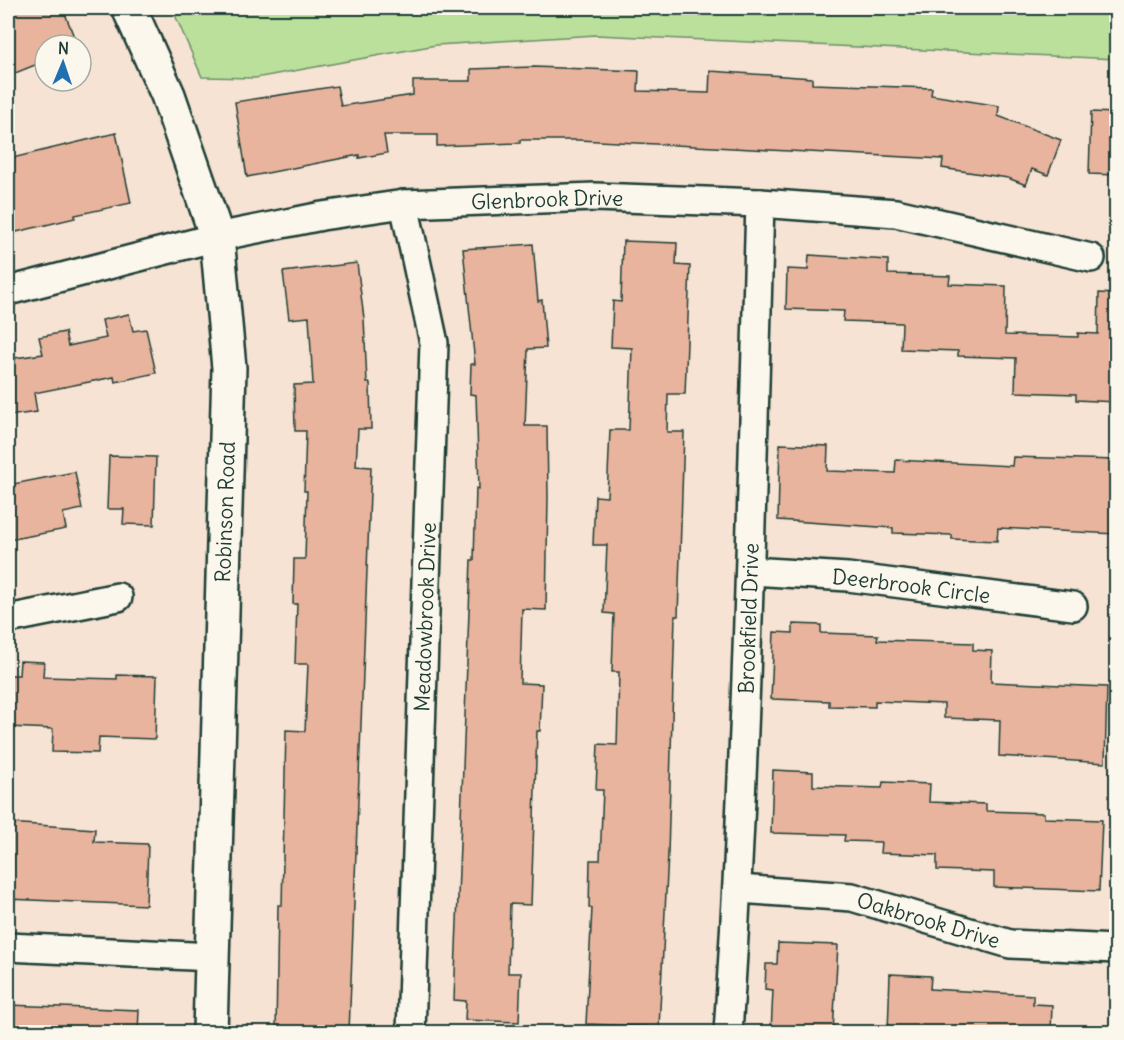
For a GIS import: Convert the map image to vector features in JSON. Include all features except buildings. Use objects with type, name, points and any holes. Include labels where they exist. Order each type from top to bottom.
[{"type":"street","name":"Robinson Road","points":[[129,8],[168,94],[217,237],[229,368],[210,1032]]},
{"type":"street","name":"Glenbrook Drive","points":[[8,291],[217,237],[322,216],[404,204],[595,197],[760,203],[896,213],[1090,258]]},
{"type":"street","name":"Brookfield Drive","points":[[728,1032],[738,889],[750,571],[760,203]]},
{"type":"street","name":"Meadowbrook Drive","points":[[404,204],[434,343],[411,1032]]},
{"type":"street","name":"Deerbrook Circle","points":[[750,571],[848,577],[1073,606]]},
{"type":"street","points":[[8,619],[118,597]]},
{"type":"street","name":"Oakbrook Drive","points":[[738,889],[852,897],[1010,944],[1116,949]]},
{"type":"street","points":[[8,947],[212,957]]},
{"type":"green space","points":[[172,8],[1116,8],[1116,59],[596,35],[436,45],[255,78],[202,77]]}]
